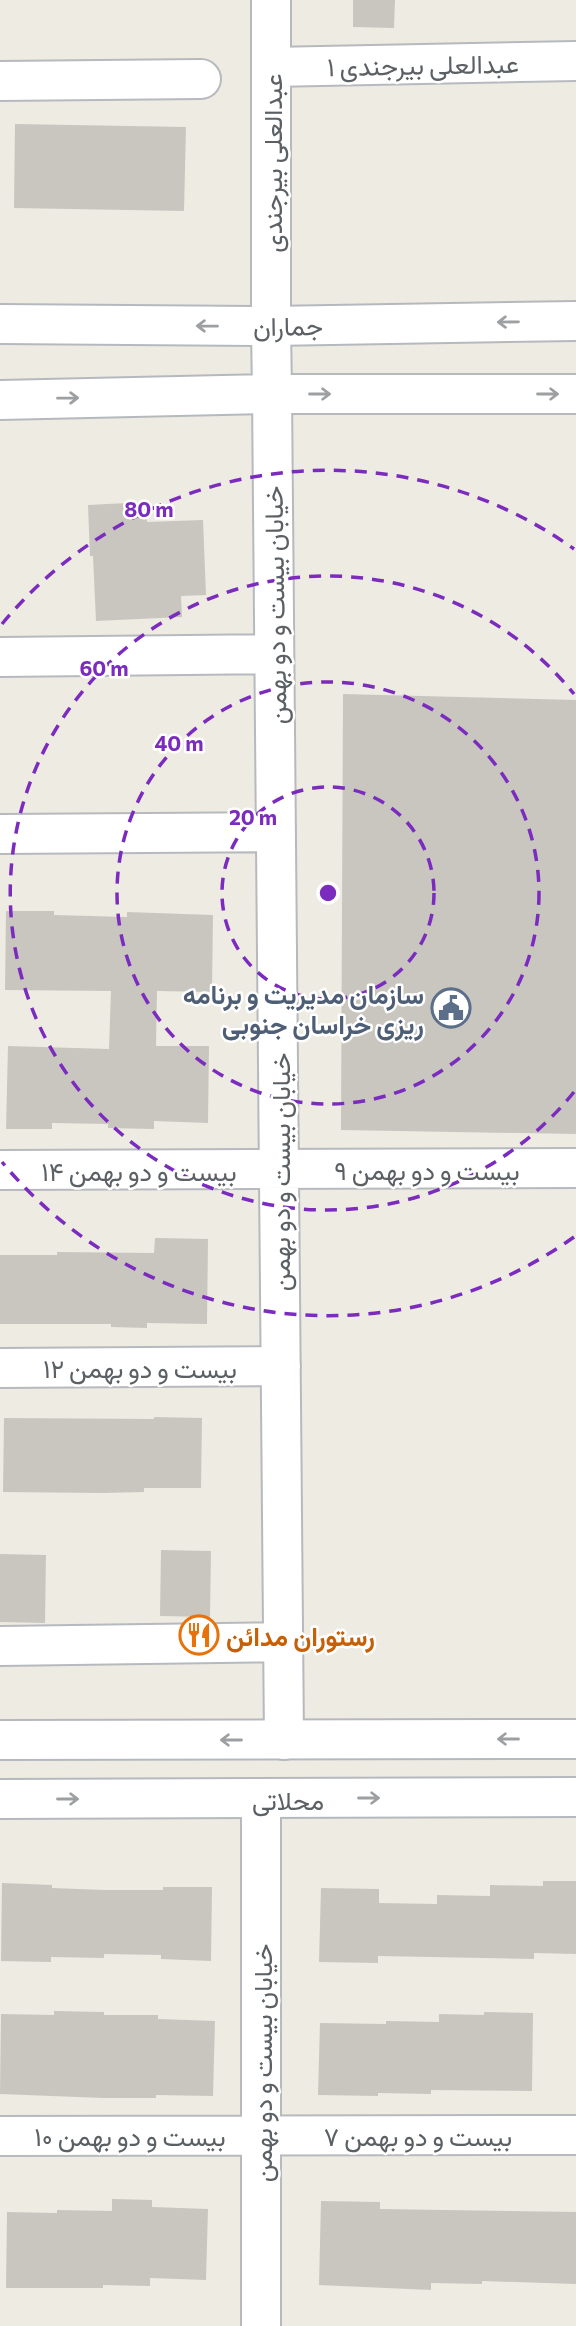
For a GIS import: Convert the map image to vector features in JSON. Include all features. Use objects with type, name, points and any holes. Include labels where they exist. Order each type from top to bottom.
[{"type":"street","name":"عبدالعلی بیرجندی","points":[[271,0],[272,394]]},
{"type":"street","name":"عبدالعلی بیرجندی ۱","points":[[271,68],[576,61]]},
{"type":"street","points":[[0,81],[201,79]]},
{"type":"street","name":"جماران","points":[[0,324],[271,326],[576,321]]},
{"type":"street","points":[[0,400],[272,394],[576,394]]},
{"type":"street","name":"خیابان بیست و دو بهمن","points":[[272,394],[284,1740]]},
{"type":"street","points":[[0,657],[274,654]]},
{"type":"street","points":[[0,834],[276,832]]},
{"type":"street","name":"بیست و دو بهمن ۹","points":[[279,1170],[576,1168]]},
{"type":"street","name":"بیست و دو بهمن ۱۴","points":[[0,1170],[279,1170]]},
{"type":"street","name":"بیست و دو بهمن ۱۲","points":[[0,1368],[281,1366]]},
{"type":"street","points":[[0,1646],[283,1642]]},
{"type":"street","points":[[0,1741],[576,1739]]},
{"type":"street","name":"محلاتی","points":[[0,1799],[576,1797]]},
{"type":"street","name":"خیابان بیست و دو بهمن","points":[[261,1799],[261,2326]]},
{"type":"street","name":"بیست و دو بهمن ۷","points":[[261,2135],[576,2135]]},
{"type":"street","name":"بیست و دو بهمن ۱۰","points":[[0,2136],[261,2135]]},
{"type":"building","points":[[353,0],[395,0],[394,28],[353,27]]},
{"type":"building","points":[[15,124],[186,127],[184,211],[14,208]]},
{"type":"building","points":[[146,502],[147,522],[203,520],[206,595],[181,596],[182,617],[96,621],[88,505]]},
{"type":"building","name":"سازمان مدیریت و برنامه ریزی خراسان جنوبی","points":[[343,694],[576,700],[576,1134],[341,1130]]},
{"type":"building","points":[[6,911],[54,911],[54,915],[127,917],[127,912],[213,915],[212,992],[157,991],[156,1046],[209,1046],[208,1123],[154,1121],[154,1129],[108,1128],[108,1124],[52,1123],[52,1129],[6,1129],[8,1046],[109,1049],[111,991],[5,990]]},
{"type":"building","points":[[155,1238],[208,1239],[207,1324],[147,1323],[147,1328],[111,1327],[111,1324],[0,1324],[0,1255],[57,1255],[57,1252],[154,1253]]},
{"type":"building","points":[[4,1418],[202,1418],[201,1488],[144,1488],[144,1492],[102,1493],[3,1492]]},
{"type":"building","points":[[161,1550],[211,1551],[210,1617],[160,1616]]},
{"type":"building","points":[[0,1554],[46,1555],[45,1623],[0,1622]]},
{"type":"building","points":[[543,1881],[576,1881],[576,1954],[534,1953],[534,1959],[378,1956],[378,1963],[319,1962],[321,1888],[379,1889],[379,1903],[437,1904],[437,1895],[490,1896],[490,1885],[543,1886]]},
{"type":"building","points":[[2,1883],[105,1890],[212,1887],[211,1961],[161,1959],[161,1955],[104,1954],[104,1958],[51,1957],[51,1962],[1,1961]]},
{"type":"building","points":[[54,2011],[158,2015],[158,2019],[215,2021],[213,2096],[103,2098],[0,2094],[1,2014],[54,2015]]},
{"type":"building","points":[[484,2012],[533,2013],[532,2091],[431,2090],[431,2094],[318,2095],[320,2023],[439,2022],[439,2014],[484,2015]]},
{"type":"building","points":[[112,2199],[152,2200],[152,2207],[208,2209],[206,2280],[150,2278],[150,2286],[6,2288],[7,2212],[112,2211]]},
{"type":"building","points":[[321,2201],[380,2202],[380,2209],[576,2212],[576,2284],[482,2281],[482,2284],[431,2283],[431,2290],[319,2285]]},
{"type":"place","name":"سازمان مدیریت و برنامه ریزی خراسان جنوبی","points":[[451,1008]]},
{"type":"place","name":"رستوران مدائن","points":[[199,1635]]}]
